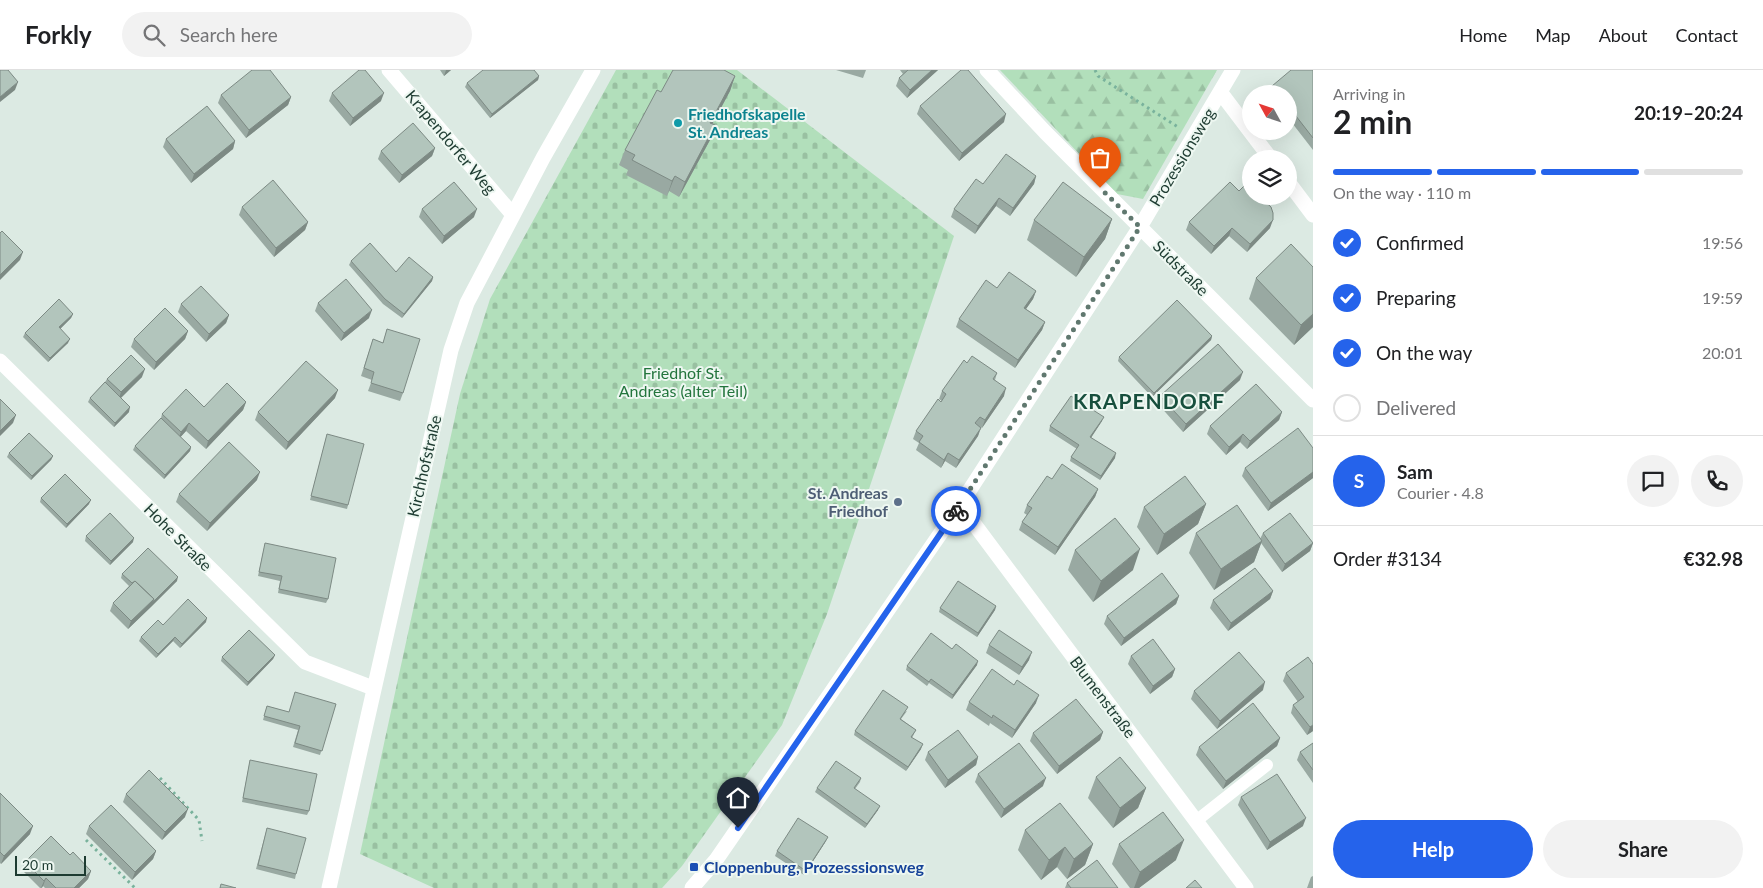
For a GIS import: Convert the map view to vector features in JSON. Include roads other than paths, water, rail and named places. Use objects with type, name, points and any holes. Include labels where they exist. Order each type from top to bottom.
[{"type":"street","name":"Krapendorfer Weg","points":[[389,70],[513,215]]},
{"type":"street","name":"Kirchhofstraße","points":[[329,888],[451,350],[467,303],[543,158],[592,70]]},
{"type":"street","name":"Südstraße","points":[[987,70],[1313,400]]},
{"type":"street","name":"Prozessionsweg","points":[[692,888],[716,860],[960,505],[1140,227],[1233,70]]},
{"type":"street","points":[[1221,93],[1264,150]]},
{"type":"street","points":[[1297,194],[1313,215]]},
{"type":"street","name":"Hohe Straße","points":[[0,361],[305,662],[373,688]]},
{"type":"street","name":"Blumenstraße","points":[[960,505],[1246,888]]},
{"type":"lane","points":[[1196,821],[1267,765]]},
{"type":"place","name":"Friedhofskapelle St. Andreas","points":[[678,123]]},
{"type":"place","name":"St. Andreas Friedhof","points":[[898,502]]},
{"type":"place","name":"Cloppenburg, Prozesssionsweg","points":[[694,867]]},
{"type":"district","name":"KRAPENDORF","points":[[1149,402]]},
{"type":"park label","name":"Friedhof St. Andreas (alter Teil)","points":[[683,382]]}]
